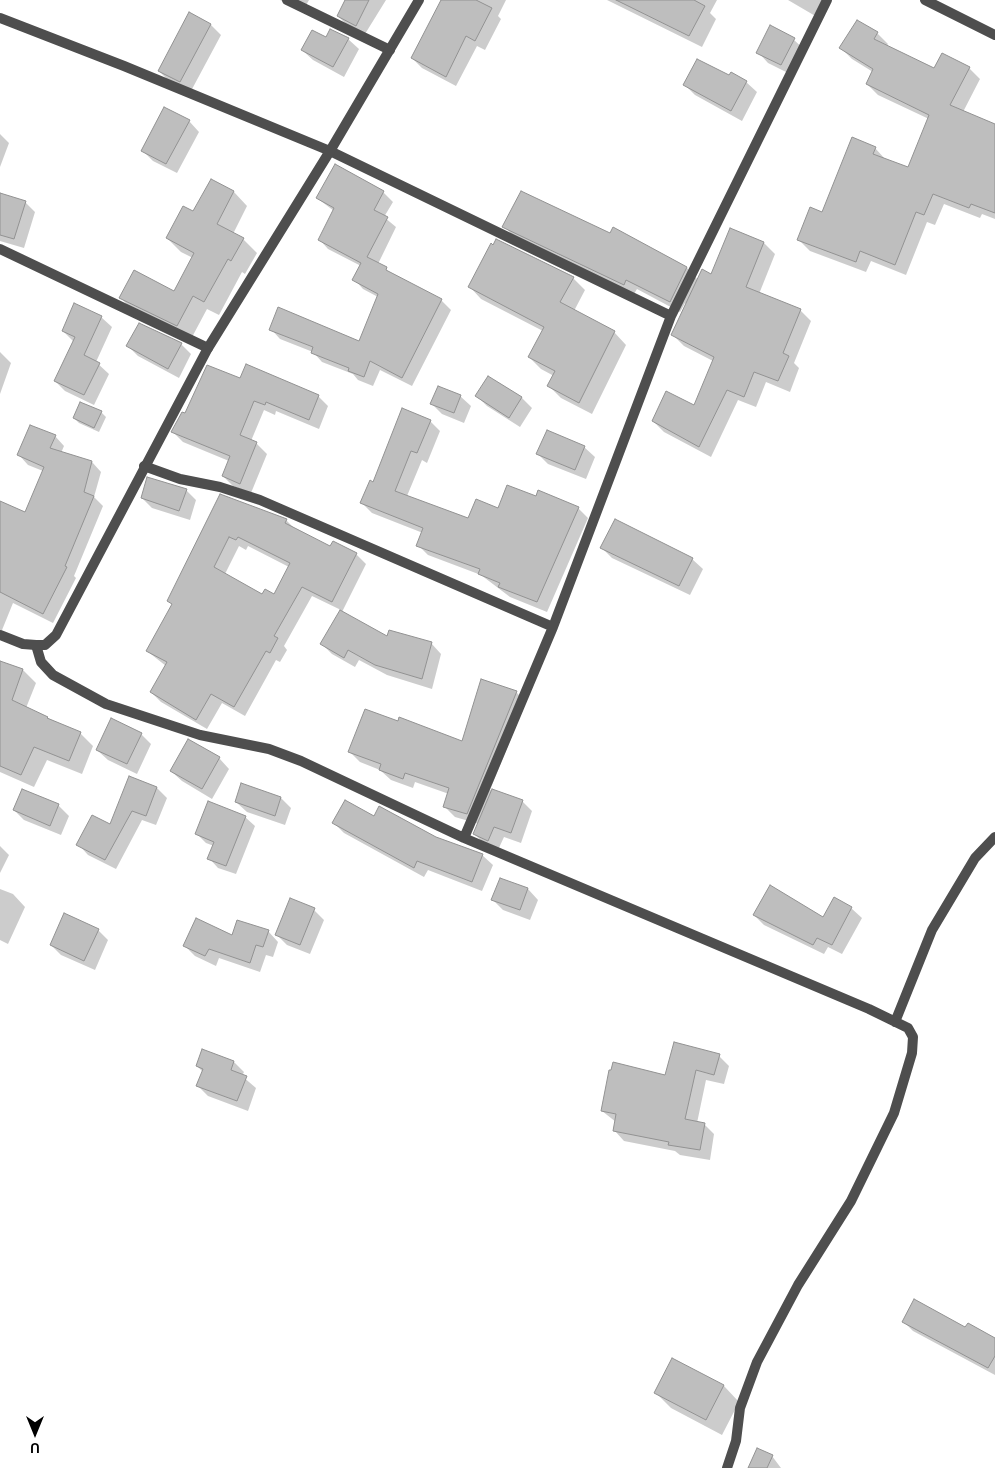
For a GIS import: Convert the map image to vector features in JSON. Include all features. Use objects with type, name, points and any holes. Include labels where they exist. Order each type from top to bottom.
[{"type":"street","points":[[287,0],[390,50]]},
{"type":"street","points":[[0,635],[23,644],[45,645],[56,635],[208,348],[330,151],[419,0]]},
{"type":"street","points":[[464,838],[554,628],[671,316],[827,0]]},
{"type":"street","points":[[925,0],[995,35]]},
{"type":"street","points":[[0,18],[133,69],[330,151],[671,316]]},
{"type":"street","points":[[0,249],[208,348]]},
{"type":"street","points":[[144,466],[180,479],[220,487],[260,500],[554,628]]},
{"type":"street","points":[[36,645],[41,662],[53,675],[106,704],[200,735],[269,749],[302,762],[464,838],[908,1028],[914,1037],[912,1053],[894,1113],[851,1201],[798,1285],[757,1362],[740,1408],[736,1440],[727,1468]]},
{"type":"street","points":[[895,1022],[932,930],[974,858],[995,837]]},
{"type":"building","points":[[345,0],[369,0],[356,26],[337,16]]},
{"type":"building","points":[[441,0],[476,0],[492,8],[475,41],[466,36],[446,77],[411,58]]},
{"type":"building","points":[[616,0],[694,0],[705,6],[689,36]]},
{"type":"building","points":[[189,12],[211,24],[180,82],[158,71]]},
{"type":"building","points":[[857,20],[878,32],[874,39],[934,68],[942,53],[970,67],[950,105],[995,124],[995,213],[971,204],[969,208],[933,194],[924,215],[916,212],[895,265],[860,251],[856,262],[797,240],[810,207],[822,212],[852,137],[876,147],[873,154],[908,167],[929,115],[866,84],[873,69],[839,48]]},
{"type":"building","points":[[770,25],[795,38],[781,65],[756,53]]},
{"type":"building","points":[[330,29],[349,38],[333,67],[301,50],[312,30],[326,37]]},
{"type":"building","points":[[697,59],[729,75],[731,72],[747,81],[731,111],[683,85]]},
{"type":"building","points":[[164,107],[190,120],[166,164],[141,151]]},
{"type":"building","points":[[335,164],[384,191],[374,210],[388,217],[367,257],[387,267],[386,270],[442,299],[402,378],[370,361],[364,377],[348,371],[349,368],[311,353],[313,347],[269,330],[278,307],[359,341],[378,294],[352,280],[361,263],[318,240],[334,208],[316,198]]},
{"type":"building","points":[[211,179],[234,191],[217,224],[244,238],[231,261],[228,259],[204,302],[193,296],[177,326],[119,298],[134,270],[174,291],[194,253],[166,238],[183,206],[193,211]]},
{"type":"building","points":[[521,191],[610,233],[613,227],[687,267],[670,302],[626,280],[624,285],[502,227]]},
{"type":"building","points":[[0,193],[26,201],[14,239],[0,235]]},
{"type":"building","points":[[730,228],[764,242],[746,287],[801,309],[783,353],[789,356],[778,381],[754,372],[744,397],[727,390],[699,447],[652,421],[666,391],[694,405],[714,357],[671,335],[702,269],[711,274]]},
{"type":"building","points":[[496,239],[574,277],[560,302],[615,331],[579,403],[547,386],[555,371],[528,357],[544,327],[468,287],[491,243],[493,245]]},
{"type":"building","points":[[74,303],[102,316],[84,355],[100,363],[84,395],[54,381],[75,337],[62,331]]},
{"type":"building","points":[[139,323],[182,343],[168,369],[126,346]]},
{"type":"building","points":[[246,364],[319,395],[309,420],[266,402],[265,405],[254,401],[240,435],[257,442],[240,484],[222,476],[230,456],[171,432],[182,412],[185,413],[207,365],[240,378]]},
{"type":"building","points":[[488,376],[522,397],[509,418],[475,396]]},
{"type":"building","points":[[438,386],[461,395],[454,413],[430,404]]},
{"type":"building","points":[[80,402],[102,411],[94,428],[73,418]]},
{"type":"building","points":[[402,408],[431,420],[417,453],[411,451],[395,491],[468,518],[476,499],[498,508],[507,485],[536,496],[538,490],[579,507],[537,602],[498,587],[500,583],[478,574],[480,569],[416,546],[423,528],[360,503],[370,480],[373,482]]},
{"type":"building","points":[[30,425],[56,435],[50,448],[92,461],[84,492],[94,496],[65,566],[67,567],[43,614],[0,592],[0,501],[25,512],[44,467],[17,455]]},
{"type":"building","points":[[547,430],[585,446],[575,470],[536,454]]},
{"type":"building","points":[[147,477],[187,489],[179,511],[141,498]]},
{"type":"building","points":[[220,494],[287,519],[285,523],[330,546],[333,541],[357,553],[332,602],[302,587],[274,636],[278,638],[270,653],[266,651],[234,707],[211,694],[196,720],[150,692],[167,662],[146,651],[172,604],[167,601]],"holes":[[[229,537],[236,540],[238,537],[290,563],[274,594],[265,589],[262,594],[214,567]]]},
{"type":"building","points":[[615,519],[693,558],[679,586],[600,548]]},
{"type":"building","points":[[340,610],[387,636],[389,630],[432,642],[422,679],[375,665],[348,650],[344,658],[320,644]]},
{"type":"building","points":[[0,661],[23,669],[12,700],[47,718],[81,732],[69,761],[34,747],[21,775],[0,766]]},
{"type":"building","points":[[481,679],[517,691],[467,814],[443,807],[449,788],[405,773],[403,779],[379,770],[381,764],[348,752],[365,709],[398,721],[399,717],[462,741]]},
{"type":"building","points":[[111,718],[142,733],[127,764],[96,750]]},
{"type":"building","points":[[188,739],[220,757],[202,789],[170,771]]},
{"type":"building","points":[[129,776],[157,787],[146,816],[132,811],[105,860],[76,845],[92,815],[110,824]]},
{"type":"building","points":[[241,783],[281,797],[275,816],[235,802]]},
{"type":"building","points":[[22,789],[59,804],[50,826],[13,810]]},
{"type":"building","points":[[492,789],[523,800],[511,833],[494,827],[488,841],[473,834]]},
{"type":"building","points":[[345,800],[374,816],[379,806],[436,837],[483,854],[472,882],[417,861],[414,868],[332,823]]},
{"type":"building","points":[[208,801],[246,816],[226,866],[207,859],[214,842],[195,834]]},
{"type":"building","points":[[500,878],[528,888],[520,910],[491,900]]},
{"type":"building","points":[[770,885],[823,917],[834,897],[852,907],[832,945],[817,938],[813,945],[753,915]]},
{"type":"building","points":[[290,898],[315,908],[300,945],[275,935]]},
{"type":"building","points":[[64,913],[99,929],[84,961],[50,945]]},
{"type":"building","points":[[196,918],[232,935],[237,920],[269,930],[263,947],[256,945],[250,963],[209,949],[205,956],[183,946]]},
{"type":"building","points":[[674,1042],[720,1054],[714,1075],[696,1070],[685,1119],[705,1123],[700,1150],[668,1145],[669,1142],[613,1131],[616,1114],[601,1111],[609,1070],[611,1070],[613,1062],[665,1075]]},
{"type":"building","points":[[202,1049],[234,1061],[231,1070],[247,1076],[237,1101],[196,1086],[203,1069],[196,1066]]},
{"type":"building","points":[[914,1299],[965,1327],[968,1323],[995,1338],[995,1356],[988,1368],[902,1322]]},
{"type":"building","points":[[672,1358],[724,1385],[706,1420],[654,1393]]},
{"type":"building","points":[[757,1448],[773,1455],[767,1468],[748,1468]]}]
